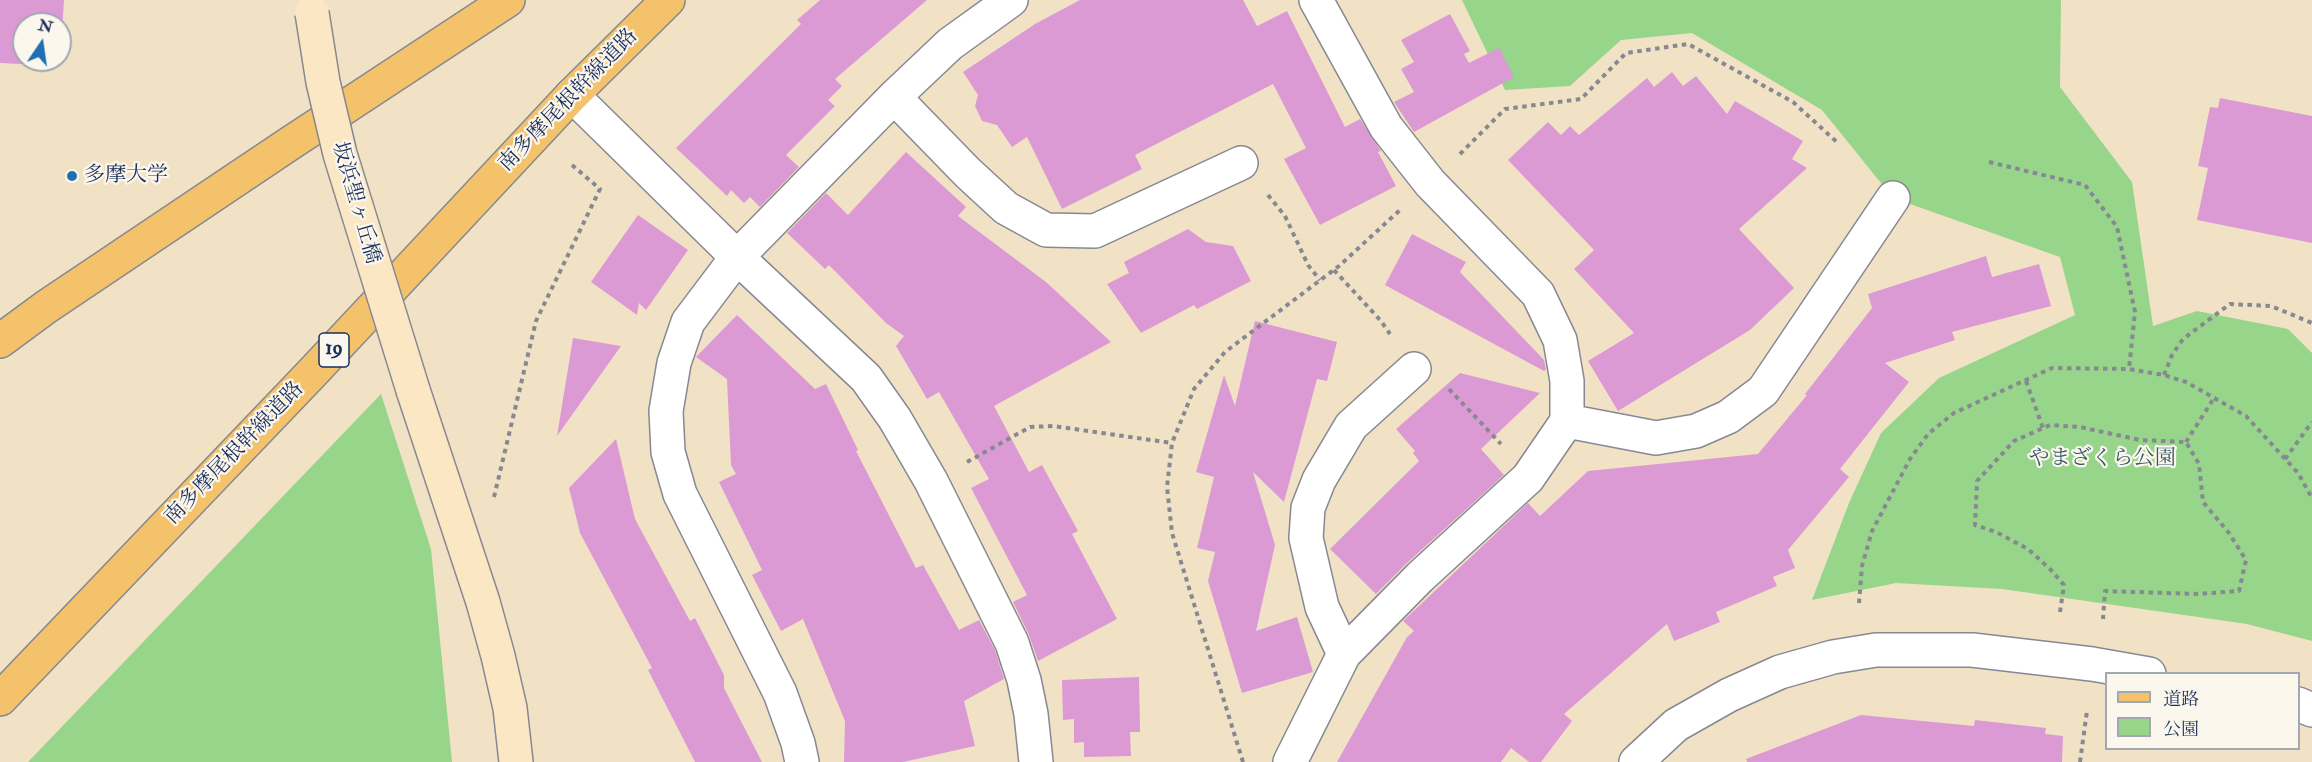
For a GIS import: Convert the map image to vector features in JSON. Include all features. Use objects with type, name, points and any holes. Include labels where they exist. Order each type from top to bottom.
[{"type":"main road","points":[[0,341],[46,307],[508,0]]},
{"type":"main road","name":"南多摩尾根幹線道路","points":[[0,699],[313,372],[572,95],[668,0]]},
{"type":"main road","name":"坂浜聖ヶ丘橋","points":[[311,6],[323,82],[340,154],[492,634],[510,708],[516,762]]},
{"type":"street","points":[[802,762],[798,742],[780,693],[680,494],[668,452],[666,411],[674,363],[688,322],[737,257],[894,97],[950,44],[1011,0]]},
{"type":"street","points":[[1290,762],[1344,654],[1420,577],[1528,478],[1567,421],[1567,381],[1560,340],[1538,294],[1430,183],[1386,127],[1316,0]]},
{"type":"street","points":[[572,95],[605,130],[866,378],[895,419],[931,481],[1012,643],[1024,680],[1031,714],[1036,762]]},
{"type":"street","points":[[894,97],[968,173],[1006,208],[1046,230],[1095,231],[1241,162]]},
{"type":"street","points":[[1567,421],[1656,438],[1696,431],[1728,417],[1763,391],[1893,198]]},
{"type":"street","points":[[1344,654],[1322,607],[1306,538],[1308,508],[1319,480],[1351,426],[1414,369]]},
{"type":"street","points":[[1636,762],[1676,725],[1729,695],[1780,672],[1833,657],[1876,650],[1972,650],[2092,664],[2138,672]]},
{"type":"path","points":[[1242,762],[1172,533],[1167,488],[1172,443],[1194,389],[1225,352],[1334,270],[1430,183],[1505,109],[1581,99],[1626,53],[1689,44],[1793,102],[1839,144]]},
{"type":"path","points":[[1989,162],[2085,185],[2117,227],[2135,312],[2129,369]]},
{"type":"path","points":[[493,500],[536,321],[600,189],[572,165]]},
{"type":"path","points":[[1285,216],[1308,265],[1320,280]]},
{"type":"path","points":[[1334,270],[1381,321]]},
{"type":"path","points":[[2164,375],[2172,355],[2183,339],[2230,304],[2271,306],[2312,323]]},
{"type":"path","points":[[1859,603],[1862,566],[1872,531],[1910,459],[1928,434],[1954,413],[2052,368],[2129,369],[2164,375],[2186,382],[2246,416],[2298,473],[2312,498]]},
{"type":"path","points":[[1414,369],[1441,380],[1512,456],[1528,478]]},
{"type":"path","points":[[2026,381],[2043,429]]},
{"type":"path","points":[[2186,442],[2214,398]]},
{"type":"path","points":[[2285,459],[2312,422]]},
{"type":"path","points":[[2060,612],[2064,585],[2051,570],[2028,549],[1996,532],[1975,525],[1977,481],[2014,441],[2050,425],[2080,427],[2140,440],[2186,442]]},
{"type":"path","points":[[931,481],[1030,428],[1053,426],[1172,443]]},
{"type":"path","points":[[2103,619],[2105,591],[2198,594],[2239,591],[2246,560],[2229,533],[2203,502],[2199,464],[2186,442]]},
{"type":"path","points":[[2080,762],[2087,711]]},
{"type":"green space","name":"やまざくら公園","points":[[1462,0],[2061,0],[2060,87],[2132,182],[2153,326],[2197,311],[2288,329],[2312,353],[2312,641],[2247,624],[2002,589],[1896,583],[1812,600],[1849,503],[1881,433],[1939,378],[2075,315],[2060,257],[1893,198],[1822,110],[1692,33],[1621,40],[1570,86],[1505,90]]},
{"type":"green space","points":[[381,394],[431,549],[452,762],[28,762]]},
{"type":"building","points":[[0,0],[64,0],[63,12],[12,12],[12,64],[0,63]]},
{"type":"building","points":[[820,0],[927,0],[835,79],[842,86],[828,100],[835,106],[786,155],[799,167],[760,207],[750,197],[744,203],[731,190],[727,196],[676,148],[801,24],[797,20]]},
{"type":"building","points":[[1080,0],[1243,0],[1257,26],[1287,11],[1345,127],[1360,119],[1381,151],[1378,152],[1396,186],[1320,225],[1284,159],[1306,148],[1273,84],[1135,155],[1142,169],[1062,209],[1027,137],[1012,147],[997,125],[982,121],[975,106],[978,95],[963,72],[1035,24]]},
{"type":"building","points":[[1450,14],[1470,51],[1464,54],[1469,63],[1499,48],[1514,77],[1414,132],[1394,102],[1414,92],[1401,69],[1414,62],[1401,40]]},
{"type":"building","points":[[1672,72],[1683,86],[1696,76],[1727,114],[1735,101],[1803,141],[1792,159],[1807,168],[1739,229],[1794,288],[1750,330],[1618,411],[1588,361],[1634,333],[1574,269],[1594,250],[1508,160],[1548,122],[1561,135],[1570,126],[1579,135],[1647,78],[1654,87]]},
{"type":"building","points":[[2220,98],[2312,116],[2312,243],[2197,220],[2208,168],[2198,166],[2210,107],[2218,108]]},
{"type":"building","points":[[906,152],[966,207],[958,216],[1046,282],[1111,342],[994,406],[1029,472],[1042,465],[1078,531],[1072,534],[1117,619],[1038,661],[1029,635],[1013,602],[1027,595],[971,488],[989,479],[939,392],[927,399],[896,346],[904,336],[886,323],[829,265],[825,269],[787,233],[826,193],[848,215]]},
{"type":"building","points":[[638,215],[688,250],[646,310],[639,303],[637,315],[591,282]]},
{"type":"building","points":[[1188,229],[1206,242],[1233,246],[1251,281],[1197,309],[1194,305],[1141,333],[1107,284],[1129,273],[1124,262]]},
{"type":"building","points":[[1412,234],[1466,262],[1460,272],[1544,360],[1546,369],[1544,371],[1385,285]]},
{"type":"building","points":[[1986,256],[1992,277],[2039,264],[2051,306],[1952,332],[1955,340],[1885,363],[1909,382],[1840,469],[1849,477],[1788,550],[1795,568],[1773,577],[1777,586],[1716,612],[1720,622],[1674,641],[1667,624],[1564,714],[1572,721],[1541,762],[1529,762],[1511,748],[1501,762],[1337,762],[1407,637],[1414,631],[1403,621],[1528,503],[1540,516],[1588,471],[1758,454],[1807,395],[1805,394],[1872,308],[1868,294]]},
{"type":"building","points":[[737,315],[815,389],[826,384],[858,450],[856,451],[916,568],[923,565],[959,630],[979,620],[995,650],[1004,679],[964,701],[975,746],[903,762],[844,762],[845,721],[803,619],[781,631],[752,575],[762,570],[719,482],[736,474],[731,465],[727,379],[696,357]]},
{"type":"building","points":[[1255,321],[1337,342],[1327,381],[1317,379],[1284,502],[1253,472],[1275,545],[1256,631],[1297,617],[1313,672],[1242,693],[1208,581],[1215,552],[1197,548],[1214,477],[1196,472],[1224,375],[1235,406]]},
{"type":"building","points":[[573,338],[621,346],[557,436]]},
{"type":"building","points":[[1460,373],[1540,393],[1481,449],[1504,475],[1376,594],[1330,549],[1419,461],[1413,453],[1415,451],[1396,429]]},
{"type":"building","points":[[616,439],[635,519],[690,621],[695,618],[724,675],[724,688],[762,762],[695,762],[648,670],[652,668],[580,533],[569,488]]},
{"type":"building","points":[[1139,677],[1140,732],[1130,732],[1131,756],[1084,757],[1084,742],[1074,743],[1074,719],[1063,720],[1062,680]]},
{"type":"building","points":[[1861,715],[1974,726],[1975,720],[2046,728],[2045,734],[2063,736],[2062,762],[1747,762],[1746,759]]},
{"type":"place","name":"多摩大学","points":[[72,176]]}]
